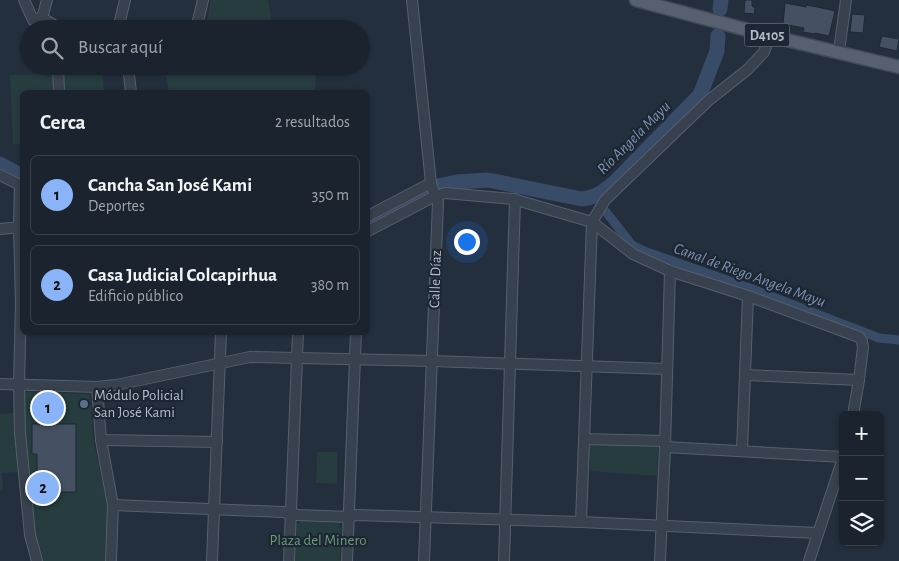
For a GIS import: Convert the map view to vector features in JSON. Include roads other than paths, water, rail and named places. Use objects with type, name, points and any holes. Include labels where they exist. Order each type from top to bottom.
[{"type":"main road","name":"D4105","points":[[636,0],[770,36],[899,66]]},
{"type":"street","points":[[24,0],[33,20],[42,18],[45,20]]},
{"type":"street","points":[[42,18],[47,0]]},
{"type":"street","points":[[120,20],[125,0]]},
{"type":"street","points":[[198,20],[203,0]]},
{"type":"street","name":"Calle Díaz","points":[[412,0],[431,183],[438,202],[424,561]]},
{"type":"street","points":[[838,51],[846,0]]},
{"type":"street","points":[[581,522],[592,222],[605,200],[709,100],[747,70],[764,52],[770,36]]},
{"type":"street","points":[[58,75],[59,90]]},
{"type":"street","points":[[129,75],[131,90]]},
{"type":"street","points":[[0,175],[20,185]]},
{"type":"street","points":[[370,215],[431,183]]},
{"type":"street","points":[[370,230],[435,196],[445,193],[515,200],[592,222],[632,254],[670,271],[748,296],[859,336],[863,347],[860,380],[854,411]]},
{"type":"street","points":[[504,561],[515,200]]},
{"type":"street","points":[[0,229],[20,227]]},
{"type":"street","points":[[660,561],[670,271]]},
{"type":"street","points":[[742,451],[748,296]]},
{"type":"street","points":[[21,335],[20,433],[30,535],[37,561]]},
{"type":"street","points":[[212,561],[221,335]]},
{"type":"street","points":[[289,561],[298,335]]},
{"type":"street","points":[[347,561],[356,335]]},
{"type":"street","points":[[0,384],[97,388],[116,386],[250,357],[667,369]]},
{"type":"street","points":[[745,375],[860,380]]},
{"type":"street","points":[[97,388],[101,440],[113,505],[112,561]]},
{"type":"street","points":[[584,439],[839,457]]},
{"type":"street","points":[[101,440],[217,442]]},
{"type":"street","points":[[809,561],[839,469]]},
{"type":"street","points":[[113,505],[349,517],[355,515],[581,522],[818,533]]},
{"type":"waterway","name":"Río Angela Mayu","points":[[720,9],[721,0]]},
{"type":"waterway","name":"Río Angela Mayu","points":[[438,186],[457,182],[488,180],[582,199],[600,193],[615,182],[700,95],[717,51],[718,36]]},
{"type":"waterway","name":"Río Angela Mayu","points":[[0,164],[20,175]]},
{"type":"waterway","name":"Río Angela Mayu","points":[[370,222],[425,193]]},
{"type":"waterway","name":"Canal de Riego Angela Mayu","points":[[606,212],[632,245],[644,251],[755,290],[879,338],[899,340]]},
{"type":"place","name":"Módulo Policial San José Kami","points":[[84,404]]},
{"type":"place","name":"Cancha San José Kami","points":[[48,408]]},
{"type":"place","name":"Casa Judicial Colcapirhua","points":[[43,488]]},
{"type":"park label","name":"Plaza del Minero","points":[[318,540]]}]
